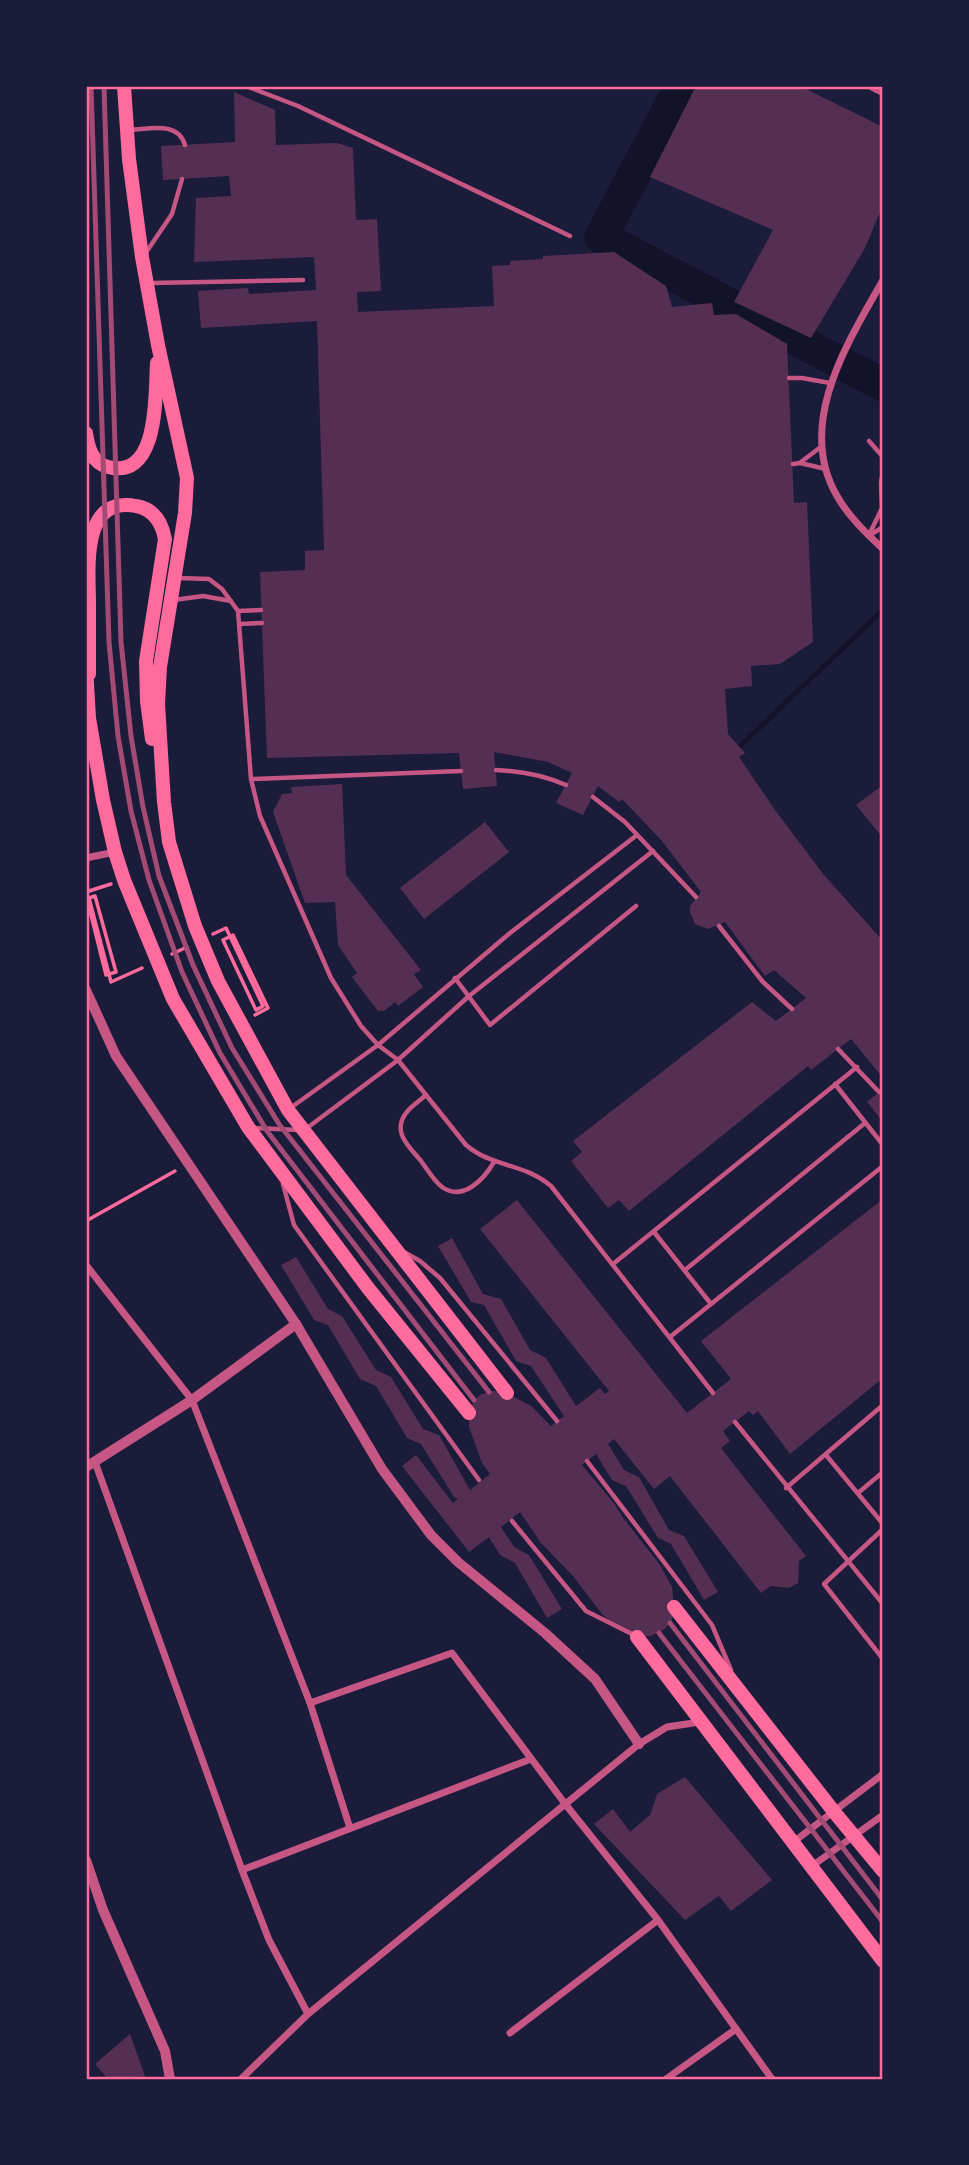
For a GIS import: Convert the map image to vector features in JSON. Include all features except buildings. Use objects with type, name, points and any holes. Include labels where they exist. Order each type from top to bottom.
[{"type":"main road","points":[[124,86],[126,130],[142,257],[187,478],[185,513],[160,667],[158,704],[163,795]]},
{"type":"main road","points":[[86,433],[94,458],[104,466],[125,467],[140,459],[149,443],[151,431],[158,345]]},
{"type":"main road","points":[[89,718],[89,556],[92,534],[96,523],[108,510],[115,506],[135,505],[154,514],[161,523],[165,539],[145,679],[149,722],[169,842],[195,926],[218,981],[288,1110],[508,1393]]},
{"type":"main road","points":[[86,667],[89,718],[115,852],[173,999],[248,1127],[368,1288],[469,1413]]},
{"type":"main road","points":[[674,1607],[883,1871]]},
{"type":"main road","points":[[637,1637],[883,1961]]},
{"type":"street","points":[[873,86],[883,92]]},
{"type":"street","points":[[883,280],[880,291],[830,383],[823,410],[822,445],[836,494],[851,517],[883,549]]},
{"type":"street","points":[[86,858],[115,852]]},
{"type":"street","points":[[86,990],[116,1056],[296,1324],[364,1440],[431,1535],[458,1562],[545,1633],[595,1679],[639,1744]]},
{"type":"street","points":[[86,1265],[192,1401],[310,1703],[349,1828]]},
{"type":"street","points":[[296,1324],[192,1401],[90,1465],[269,1940],[307,2014]]},
{"type":"street","points":[[310,1703],[452,1653],[566,1805],[658,1920],[772,2079]]},
{"type":"street","points":[[240,2079],[307,2014],[639,1744],[667,1727],[701,1722]]},
{"type":"street","points":[[242,1870],[531,1759]]},
{"type":"street","points":[[792,1843],[883,1774]]},
{"type":"street","points":[[811,1867],[855,1838],[883,1815]]},
{"type":"street","points":[[86,1860],[103,1910],[165,2051],[170,2079]]},
{"type":"street","points":[[510,2033],[658,1920]]},
{"type":"street","points":[[666,2079],[736,2029]]},
{"type":"lane","points":[[246,86],[298,106],[570,236]]},
{"type":"lane","points":[[126,130],[170,129],[178,133],[185,145]]},
{"type":"lane","points":[[142,257],[172,214],[182,179]]},
{"type":"lane","points":[[147,283],[303,280]]},
{"type":"lane","points":[[789,378],[830,383]]},
{"type":"lane","points":[[869,441],[883,457]]},
{"type":"lane","points":[[800,463],[822,445]]},
{"type":"lane","points":[[793,464],[800,463],[827,470]]},
{"type":"lane","points":[[869,536],[882,508],[883,472]]},
{"type":"lane","points":[[869,536],[883,527]]},
{"type":"lane","points":[[174,578],[209,579],[222,589],[238,611],[251,779],[260,816],[331,978],[361,1026],[377,1045],[398,1060],[478,1155],[537,1174],[551,1186],[713,1393]]},
{"type":"lane","points":[[170,600],[203,596],[232,601]]},
{"type":"lane","points":[[238,611],[261,610]]},
{"type":"lane","points":[[240,624],[262,623]]},
{"type":"lane","points":[[496,770],[520,771],[566,785]]},
{"type":"lane","points":[[251,779],[461,771]]},
{"type":"lane","points":[[593,797],[637,835],[696,897]]},
{"type":"lane","points":[[288,1110],[377,1045],[455,978],[637,835]]},
{"type":"lane","points":[[248,1127],[303,1130],[398,1060],[468,996],[653,851]]},
{"type":"lane","points":[[455,978],[490,1025],[636,906]]},
{"type":"lane","points":[[719,926],[755,973],[792,1009]]},
{"type":"lane","points":[[838,1049],[879,1092]]},
{"type":"lane","points":[[613,1264],[857,1067]]},
{"type":"lane","points":[[835,1084],[883,1145]]},
{"type":"lane","points":[[426,1095],[404,1115],[400,1126],[402,1138],[441,1187],[453,1192],[466,1190],[481,1181],[494,1162]]},
{"type":"lane","points":[[685,1270],[865,1123]]},
{"type":"lane","points":[[670,1338],[883,1166]]},
{"type":"lane","points":[[280,1169],[294,1225],[480,1480]]},
{"type":"lane","points":[[654,1232],[711,1304]]},
{"type":"lane","points":[[393,1246],[420,1261],[440,1278],[557,1421]]},
{"type":"lane","points":[[786,1488],[883,1405]]},
{"type":"lane","points":[[735,1422],[883,1604]]},
{"type":"lane","points":[[826,1455],[883,1526],[824,1584],[883,1659]]},
{"type":"lane","points":[[587,1461],[712,1625],[737,1687]]},
{"type":"lane","points":[[858,1493],[883,1472]]},
{"type":"lane","points":[[512,1521],[586,1611],[637,1637]]},
{"type":"path","points":[[111,982],[89,898],[95,896],[116,972],[106,975],[86,894],[124,880]]},
{"type":"path","points":[[226,928],[263,1006],[256,1010],[223,940],[233,935],[268,1008],[240,1023]]},
{"type":"path","points":[[86,1222],[189,1163]]},
{"type":"waterway","points":[[681,86],[601,237],[883,385]]},
{"type":"waterway","points":[[740,746],[883,610]]},
{"type":"railway","points":[[91,86],[109,642],[118,736],[131,811],[149,880],[182,972],[220,1053],[267,1131],[474,1400]]},
{"type":"railway","points":[[104,86],[121,642],[131,736],[143,807],[159,876],[193,965],[232,1048],[279,1124],[489,1392]]},
{"type":"railway","points":[[670,1623],[883,1900]]},
{"type":"railway","points":[[659,1633],[883,1922]]}]
